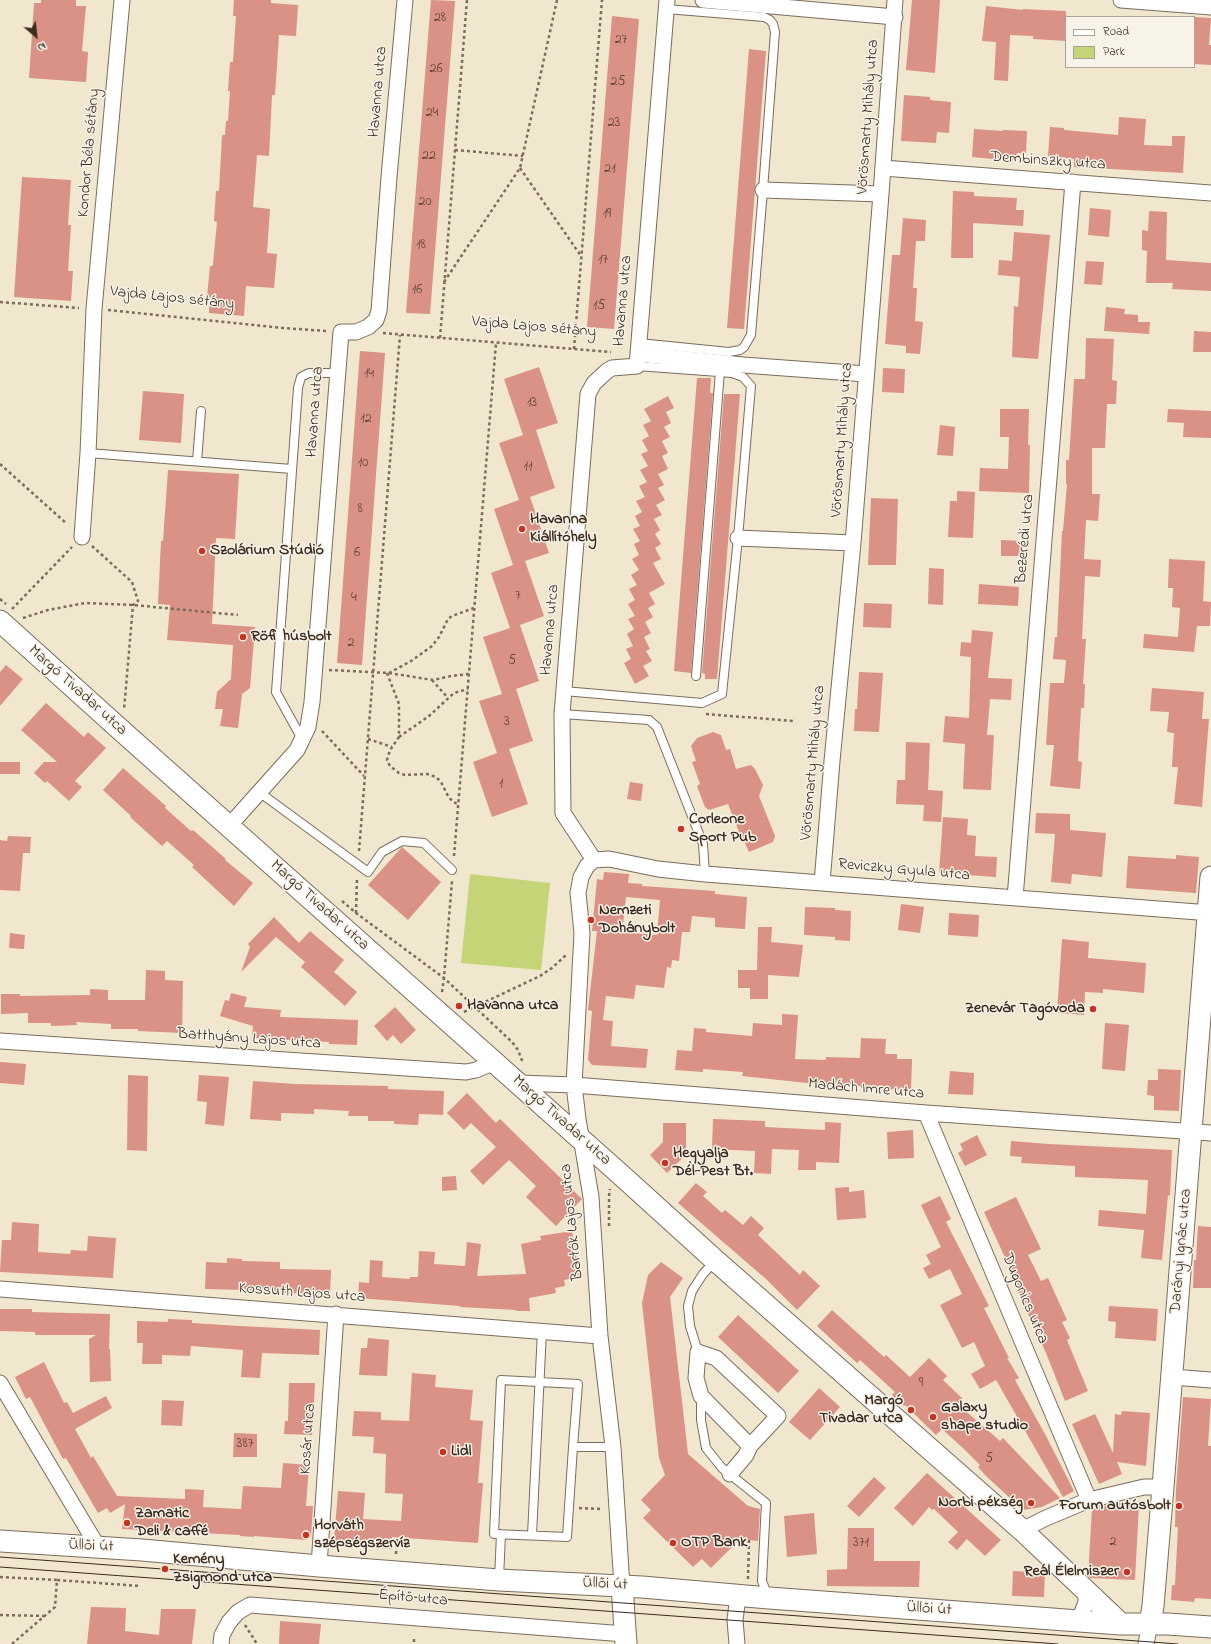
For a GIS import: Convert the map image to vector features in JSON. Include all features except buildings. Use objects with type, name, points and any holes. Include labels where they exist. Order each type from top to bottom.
[{"type":"street","name":"Kondor Béla sétány","points":[[82,537],[88,453],[94,309],[122,0]]},
{"type":"street","name":"Havanna utca","points":[[368,327],[376,320],[379,311],[405,0]]},
{"type":"street","points":[[703,0],[894,17]]},
{"type":"street","name":"Vörösmarty Mihály utca","points":[[822,883],[853,543],[895,0]]},
{"type":"street","points":[[1121,0],[1211,7]]},
{"type":"street","name":"Havanna utca","points":[[594,860],[563,813],[562,714],[588,394],[594,383],[607,371],[638,355],[667,5]]},
{"type":"street","name":"Dembinszky utca","points":[[883,168],[1211,194]]},
{"type":"street","name":"Bezerédi utca","points":[[1015,898],[1073,182]]},
{"type":"street","points":[[763,190],[881,194]]},
{"type":"street","points":[[341,332],[356,332],[368,327]]},
{"type":"street","name":"Havanna utca","points":[[230,826],[286,764],[297,750],[308,727],[315,669],[341,332]]},
{"type":"street","points":[[638,355],[743,365],[866,374]]},
{"type":"street","points":[[738,538],[853,543]]},
{"type":"street","name":"Margó Tivadar utca","points":[[0,621],[354,938],[495,1062],[529,1083],[582,1140],[716,1261],[1022,1530],[1121,1624]]},
{"type":"street","name":"Reviczky Gyula utca","points":[[594,860],[609,859],[658,869],[705,874],[1210,913]]},
{"type":"street","name":"Bartók Lajos utca","points":[[594,860],[587,866],[581,877],[578,893],[582,933],[574,1085],[591,1197],[600,1336],[613,1447],[622,1586]]},
{"type":"street","name":"Darányi Ignác utca","points":[[1150,1624],[1153,1606],[1172,1377],[1201,1132],[1211,877]]},
{"type":"street","name":"Batthyány Lajos utca","points":[[0,1041],[466,1072],[476,1070],[495,1062]]},
{"type":"street","name":"Madách Imre utca","points":[[529,1083],[574,1085],[926,1113],[1201,1132]]},
{"type":"street","name":"Dugonics utca","points":[[926,1113],[1089,1500]]},
{"type":"street","name":"Kossuth Lajos utca","points":[[0,1289],[336,1314],[600,1336]]},
{"type":"street","name":"Kosár utca","points":[[319,1566],[336,1314]]},
{"type":"street","points":[[730,1474],[746,1455],[750,1446],[778,1416],[716,1358],[698,1352],[696,1378],[701,1396],[750,1446]]},
{"type":"street","points":[[1172,1377],[1211,1380]]},
{"type":"street","points":[[0,1383],[98,1547]]},
{"type":"street","points":[[1022,1530],[1089,1500],[1144,1487],[1163,1487]]},
{"type":"street","name":"Üllői út","points":[[0,1541],[142,1550],[499,1580],[622,1586],[743,1588],[769,1598],[1121,1624],[1211,1627]]},
{"type":"street","points":[[622,1586],[625,1639]]},
{"type":"street","points":[[737,1644],[735,1620],[743,1588]]},
{"type":"street","points":[[1078,1621],[1086,1602],[1086,1590]]},
{"type":"street","points":[[221,1644],[222,1635],[228,1622],[244,1608]]},
{"type":"street","name":"Építő utca","points":[[244,1608],[625,1639]]},
{"type":"street","points":[[1146,1644],[1150,1624]]},
{"type":"lane","points":[[638,355],[729,352],[740,350],[744,347],[751,335],[775,32],[774,24],[764,17],[667,5]]},
{"type":"lane","points":[[564,691],[702,703],[722,694],[738,538],[750,386],[743,377],[732,373],[720,372],[638,355]]},
{"type":"lane","points":[[696,676],[720,372]]},
{"type":"lane","points":[[302,739],[276,692],[298,388],[301,378],[309,373],[338,373]]},
{"type":"lane","points":[[197,461],[201,411]]},
{"type":"lane","points":[[88,453],[292,469]]},
{"type":"lane","points":[[562,714],[649,720],[657,727],[703,844],[705,874]]},
{"type":"lane","points":[[260,792],[358,863],[368,872],[382,852],[402,841],[424,843],[452,870]]},
{"type":"lane","points":[[698,1352],[690,1326],[688,1306],[692,1291],[703,1274],[716,1261]]},
{"type":"lane","points":[[532,1535],[542,1331]]},
{"type":"lane","points":[[501,1380],[540,1382],[578,1384],[567,1537],[494,1534],[501,1380]]},
{"type":"lane","points":[[701,1396],[701,1420],[706,1448],[722,1468],[766,1504],[762,1580],[769,1598]]},
{"type":"lane","points":[[573,1447],[613,1447]]},
{"type":"lane","points":[[499,1580],[501,1534]]},
{"type":"path","points":[[440,338],[467,0]]},
{"type":"path","points":[[444,282],[520,168],[557,0]]},
{"type":"path","points":[[574,349],[602,0]]},
{"type":"path","points":[[455,150],[523,156]]},
{"type":"path","points":[[520,168],[582,257]]},
{"type":"path","name":"Vajda Lajos sétány","points":[[0,302],[94,309],[283,328],[341,332]]},
{"type":"path","name":"Vajda Lajos sétány","points":[[368,327],[383,333],[400,335],[638,355]]},
{"type":"path","points":[[354,938],[358,863],[400,335]]},
{"type":"path","points":[[496,343],[452,870],[444,978],[443,1016],[475,1007],[540,976],[552,968],[571,951],[581,951]]},
{"type":"path","points":[[0,464],[132,582],[138,601],[133,605],[123,732]]},
{"type":"path","points":[[0,621],[82,537]]},
{"type":"path","points":[[0,621],[22,618],[48,610],[85,603],[133,605],[238,615]]},
{"type":"path","points":[[388,673],[417,657],[432,646],[440,637],[448,619],[452,616],[474,608]]},
{"type":"path","points":[[315,669],[388,673],[432,680],[469,674]]},
{"type":"path","points":[[388,673],[399,704],[399,737]]},
{"type":"path","points":[[432,680],[448,698]]},
{"type":"path","points":[[458,804],[448,796],[441,782],[436,777],[427,774],[405,775],[394,770],[387,760],[392,747],[399,737],[428,716],[454,693],[468,689]]},
{"type":"path","points":[[309,718],[365,776]]},
{"type":"path","points":[[368,739],[392,747]]},
{"type":"path","points":[[444,978],[515,1045],[528,1072],[529,1083]]},
{"type":"path","points":[[569,1508],[601,1509]]},
{"type":"path","points":[[396,1537],[396,1554]]},
{"type":"path","points":[[743,1588],[749,1540]]},
{"type":"path","points":[[0,1578],[57,1580],[140,1586]]},
{"type":"path","points":[[12,1644],[56,1607],[57,1580]]},
{"type":"path","points":[[244,1608],[257,1644]]},
{"type":"path","points":[[0,1615],[46,1616]]},
{"type":"green space","points":[[470,874],[550,883],[541,970],[461,963]]},
{"type":"tram line","points":[[0,1557],[1178,1644]]},
{"type":"tram line","points":[[0,1567],[1058,1644]]},
{"type":"place","name":"Havanna Kiállítóhely","points":[[522,529]]},
{"type":"place","name":"Szolárium Stúdió","points":[[202,551]]},
{"type":"place","name":"Röfi húsbolt","points":[[243,637]]},
{"type":"place","name":"Corleone Sport Pub","points":[[681,829]]},
{"type":"place","name":"Nemzeti Dohánybolt","points":[[591,920]]},
{"type":"place","name":"Havanna utca","points":[[459,1006]]},
{"type":"place","name":"Zenevár Tagóvoda","points":[[1093,1009]]},
{"type":"place","name":"Hegyalja Dél-Pest Bt.","points":[[665,1163]]},
{"type":"place","name":"Margó Tivadar utca","points":[[911,1410]]},
{"type":"place","name":"Galaxy shape studio","points":[[933,1417]]},
{"type":"place","name":"Lidl","points":[[443,1452]]},
{"type":"place","name":"Norbi pékség","points":[[1031,1503]]},
{"type":"place","name":"Forum autósbolt","points":[[1179,1506]]},
{"type":"place","name":"Zamatic Deli & caffé","points":[[127,1523]]},
{"type":"place","name":"Horváth szépségszervíz","points":[[306,1535]]},
{"type":"place","name":"OTP Bank","points":[[673,1543]]},
{"type":"place","name":"Kemény Zsigmond utca","points":[[165,1569]]},
{"type":"place","name":"Reál Élelmiszer","points":[[1127,1572]]}]
